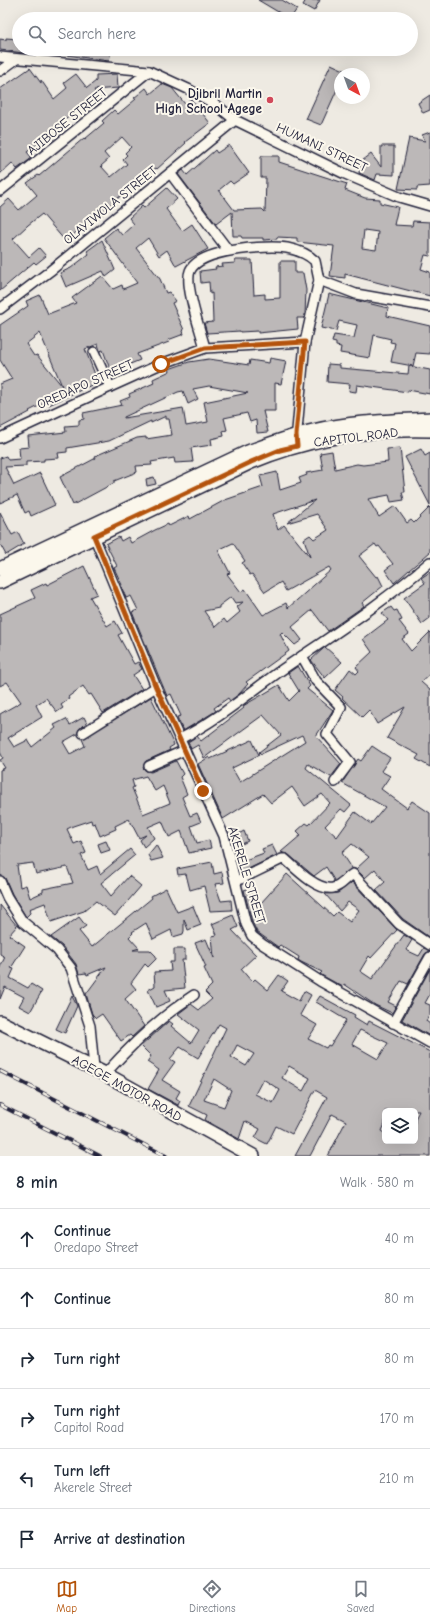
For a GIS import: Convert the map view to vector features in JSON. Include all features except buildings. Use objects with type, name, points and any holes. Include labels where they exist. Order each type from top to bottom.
[{"type":"main road","name":"CAPITOL ROAD","points":[[0,569],[248,452],[296,440],[340,426],[430,419]]},
{"type":"main road","name":"CAPITOL ROAD","points":[[0,582],[94,536],[251,462],[280,450],[296,440],[367,433],[430,430]]},
{"type":"main road","name":"AGEGE MOTOR ROAD","points":[[0,1022],[99,1071],[253,1156]]},
{"type":"street","name":"HUMANI STREET","points":[[0,57],[15,60],[149,71],[188,89],[215,104],[235,120],[343,173],[399,197],[430,206]]},
{"type":"street","points":[[0,71],[15,60]]},
{"type":"street","name":"AJIBOSE STREET","points":[[0,191],[149,71]]},
{"type":"street","name":"OLAYIWOLA STREET","points":[[0,309],[50,272],[235,120]]},
{"type":"street","points":[[170,173],[228,250]]},
{"type":"street","points":[[296,440],[305,342],[319,280],[315,261],[302,252],[287,248],[228,250],[207,257],[192,266],[189,272],[190,293],[205,348],[305,342]]},
{"type":"street","points":[[319,280],[356,294],[430,307]]},
{"type":"street","name":"OREDAPO STREET","points":[[0,438],[161,364],[205,348]]},
{"type":"street","points":[[94,352],[110,387]]},
{"type":"street","name":"AKERELE STREET","points":[[94,536],[156,687],[224,836],[237,881],[246,924],[252,936],[320,981],[430,1043]]},
{"type":"street","points":[[180,739],[204,727],[302,656],[372,609],[430,562]]},
{"type":"street","points":[[302,656],[316,681],[341,707],[327,734],[350,762],[336,782]]},
{"type":"street","points":[[83,732],[156,687]]},
{"type":"street","points":[[149,766],[185,750]]},
{"type":"street","points":[[237,881],[282,859],[285,859],[308,879],[325,887],[332,888],[343,884],[354,874],[399,924],[430,945]]},
{"type":"street","points":[[0,881],[7,897],[22,921],[57,950],[71,968],[90,1026],[99,1071],[174,1007],[194,995]]},
{"type":"street","points":[[393,1023],[430,957]]},
{"type":"railway","points":[[0,1071],[166,1156]]},
{"type":"railway","points":[[0,1105],[100,1156]]},
{"type":"place","name":"Djibril Martin High School Agege","points":[[270,100]]},
{"type":"route","points":[[161,364],[205,348],[305,342],[296,435],[297,446],[280,450],[251,462],[94,536],[156,687],[203,791]]}]
